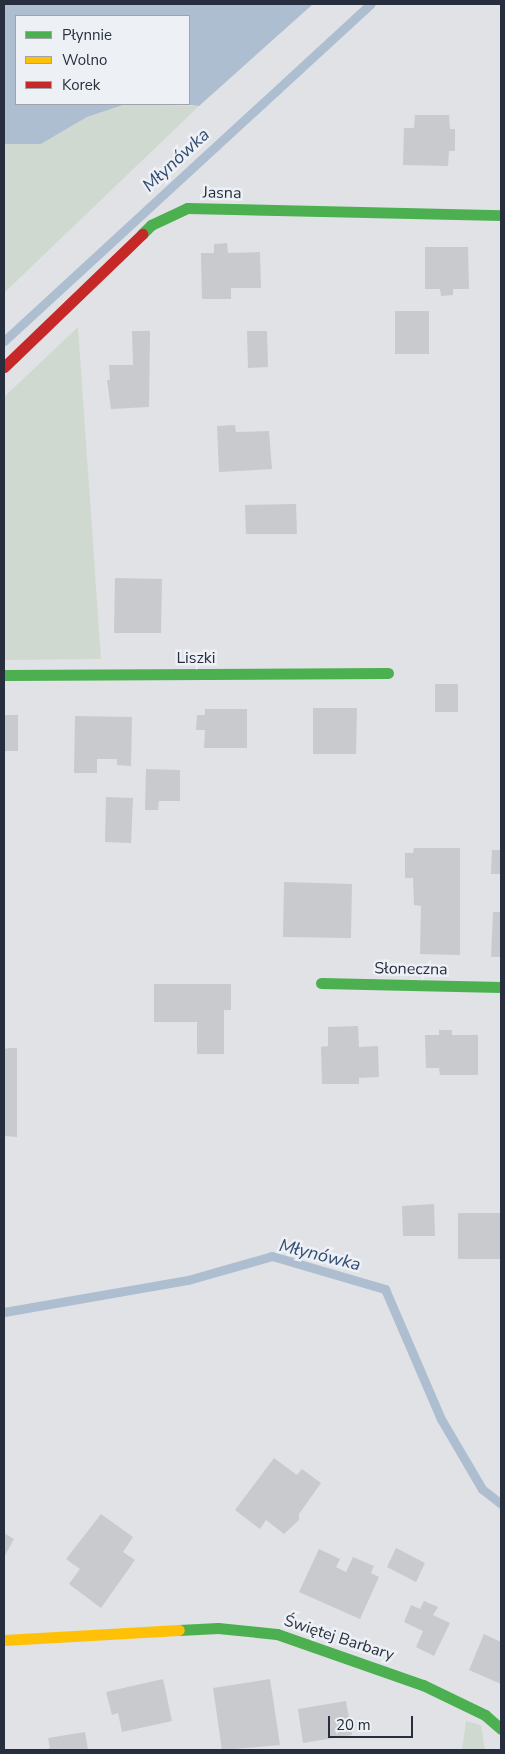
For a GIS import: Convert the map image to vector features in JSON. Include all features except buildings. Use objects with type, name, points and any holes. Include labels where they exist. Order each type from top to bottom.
[{"type":"street","name":"Jasna","points":[[4,367],[151,225],[187,208],[501,214]]},
{"type":"street","name":"Liszki","points":[[4,675],[388,673]]},
{"type":"street","name":"Słoneczna","points":[[320,983],[501,987]]},
{"type":"street","name":"Świętej Barbary","points":[[4,1640],[218,1628],[277,1634],[423,1685],[484,1715],[501,1729]]},
{"type":"shaded area","points":[[123,105],[199,106],[4,293],[4,144],[41,144],[87,117]]},
{"type":"shaded area","points":[[78,327],[101,659],[4,660],[4,397]]},
{"type":"shaded area","points":[[466,1721],[481,1725],[485,1750],[462,1750]]},
{"type":"water","points":[[4,4],[313,4],[199,106],[190,105],[190,15],[15,15],[15,105],[123,105],[87,117],[41,144],[4,144]]},
{"type":"waterway","name":"Młynówka","points":[[4,341],[371,4]]},
{"type":"waterway","name":"Młynówka","points":[[4,1312],[188,1280],[272,1256],[385,1289],[441,1419],[482,1489],[501,1504]]},
{"type":"traffic: fast","points":[[142,234],[151,225],[187,208],[501,215]]},
{"type":"traffic: fast","points":[[4,675],[388,673]]},
{"type":"traffic: fast","points":[[321,983],[501,987]]},
{"type":"traffic: fast","points":[[179,1630],[218,1628],[277,1634],[423,1685],[485,1715],[501,1729]]},
{"type":"traffic: slow","points":[[4,1640],[179,1630]]},
{"type":"traffic: jam","points":[[4,367],[142,234]]}]
